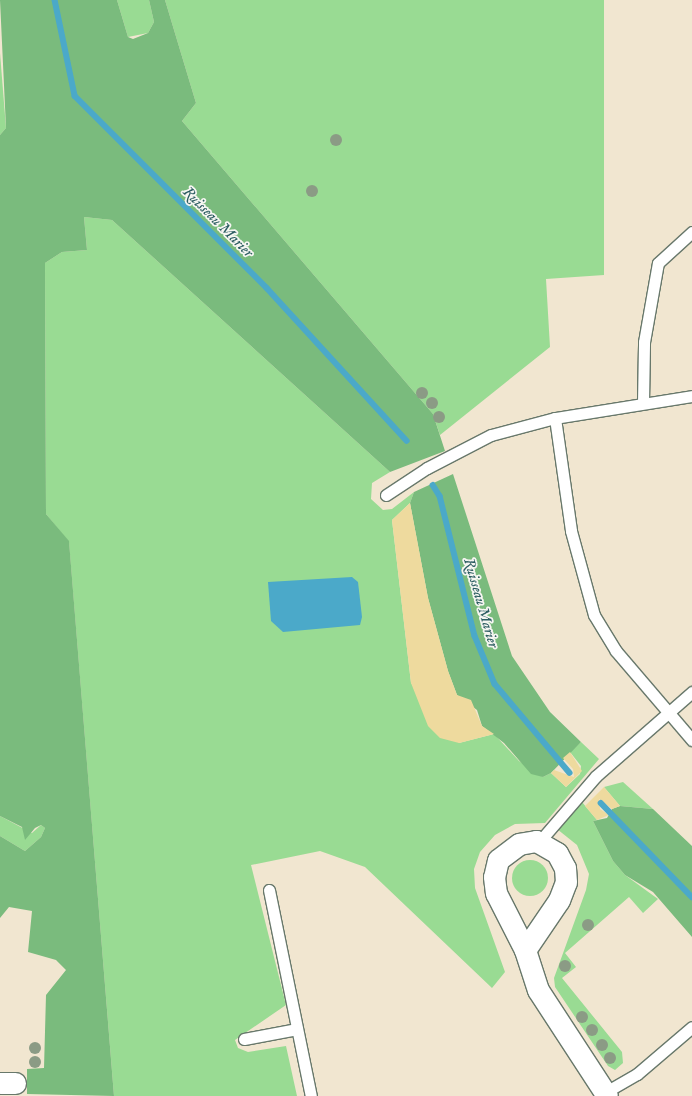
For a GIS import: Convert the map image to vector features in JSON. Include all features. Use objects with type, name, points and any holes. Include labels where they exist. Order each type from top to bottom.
[{"type":"street","points":[[525,950],[559,900],[566,882],[565,868],[557,853],[539,842],[523,842],[507,850],[498,860],[494,876],[500,905],[525,950],[538,990],[605,1094]]},
{"type":"lane","points":[[643,402],[644,342],[658,264],[692,232]]},
{"type":"lane","points":[[386,495],[427,468],[491,435],[555,418],[643,402],[692,396]]},
{"type":"lane","points":[[555,418],[572,531],[594,615],[616,651],[692,740]]},
{"type":"lane","points":[[539,842],[596,776],[668,711],[692,692]]},
{"type":"lane","points":[[269,890],[311,1096]]},
{"type":"lane","points":[[605,1094],[637,1074],[692,1027]]},
{"type":"lane","points":[[244,1039],[298,1029]]},
{"type":"green space","points":[[0,0],[117,0],[128,37],[133,39],[148,33],[154,22],[149,0],[165,0],[196,103],[182,121],[433,414],[445,451],[390,472],[112,220],[84,217],[87,250],[62,252],[45,263],[46,514],[69,541],[114,1096],[27,1094],[27,1069],[44,1068],[46,995],[66,970],[56,960],[28,952],[32,911],[9,907],[0,918],[0,836],[25,851],[41,837],[45,828],[41,825],[35,828],[25,840],[22,827],[0,816],[0,135],[6,128]]},
{"type":"green space","points":[[117,0],[149,0],[154,22],[148,33],[128,37]]},
{"type":"green space","points":[[165,0],[604,0],[604,275],[546,279],[550,347],[440,435],[433,414],[182,121],[196,103]]},
{"type":"green space","points":[[0,53],[6,128],[0,135]]},
{"type":"green space","points":[[84,217],[112,220],[390,472],[372,483],[371,499],[383,510],[392,509],[414,492],[410,503],[392,520],[411,683],[459,743],[494,734],[519,761],[543,777],[551,773],[566,787],[580,774],[581,766],[570,752],[581,742],[599,759],[545,823],[515,824],[495,835],[480,852],[474,869],[475,888],[505,972],[492,988],[365,867],[320,851],[251,865],[286,1005],[235,1040],[238,1048],[248,1052],[286,1046],[297,1096],[114,1096],[69,542],[46,514],[45,263],[62,252],[87,250]]},
{"type":"green space","points":[[453,474],[512,656],[550,712],[581,742],[551,773],[543,777],[531,774],[504,743],[482,726],[477,710],[457,695],[448,671],[428,598],[410,503],[414,492]]},
{"type":"green space","points":[[623,782],[653,809],[620,806],[604,787]]},
{"type":"green space","points":[[582,802],[597,820],[593,821],[613,861],[625,875],[658,899],[643,913],[629,897],[565,953],[576,967],[562,978],[622,1052],[623,1063],[615,1070],[608,1066],[555,987],[554,978],[586,890],[589,874],[577,845],[557,829]]},
{"type":"green space","points":[[620,806],[653,809],[692,846],[692,937],[653,892],[625,875],[613,861],[593,821],[607,818],[612,809]]},
{"type":"green space","points":[[0,816],[32,833],[41,825],[45,828],[41,837],[25,851],[0,836]]},
{"type":"green space","points":[[530,860],[543,865],[548,878],[543,891],[530,896],[517,891],[512,878],[517,865]]},
{"type":"sand","points":[[410,503],[428,598],[448,671],[457,695],[471,700],[482,726],[494,734],[459,743],[440,738],[428,726],[411,683],[392,520]]},
{"type":"sand","points":[[570,752],[582,771],[566,787],[551,773],[554,770],[574,777],[573,769],[563,758]]},
{"type":"sand","points":[[604,787],[620,806],[612,809],[599,799],[600,809],[609,815],[597,820],[585,806]]},
{"type":"water","points":[[352,577],[358,582],[362,617],[360,625],[283,632],[271,621],[268,582]]},
{"type":"waterway","name":"Ruisseau Marier","points":[[55,0],[75,96],[267,288],[407,441]]},
{"type":"waterway","name":"Ruisseau Marier","points":[[433,485],[440,496],[475,636],[495,684],[570,773]]},
{"type":"waterway","name":"Ruisseau Marier","points":[[601,803],[692,897]]}]
